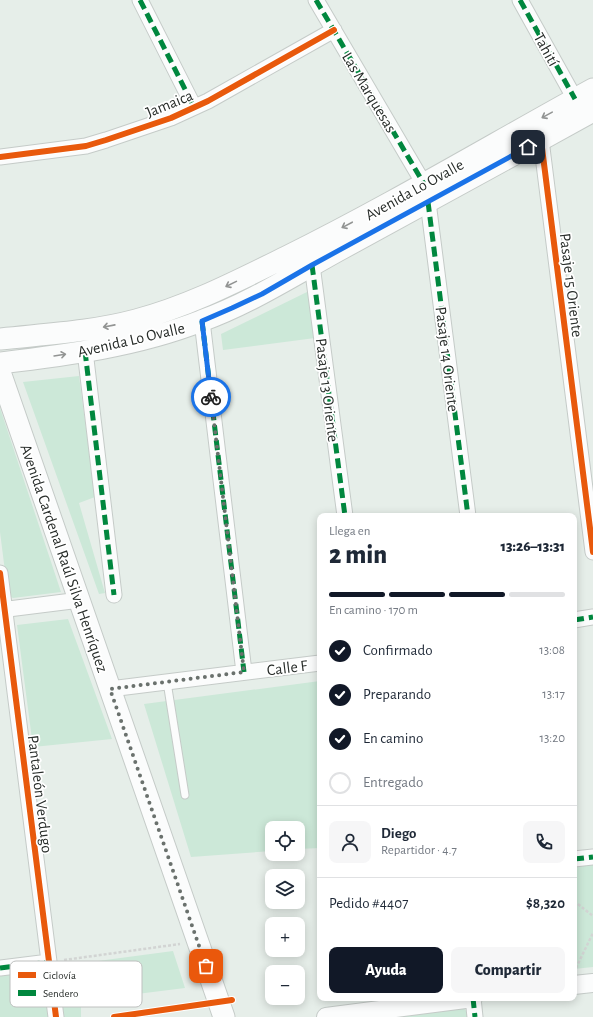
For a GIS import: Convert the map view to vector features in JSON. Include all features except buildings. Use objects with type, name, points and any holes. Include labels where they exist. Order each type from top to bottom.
[{"type":"main road","name":"Avenida Lo Ovalle","points":[[0,363],[85,351],[148,338],[202,321],[256,297],[312,265],[593,89]]},
{"type":"main road","name":"Avenida Lo Ovalle","points":[[0,339],[57,334],[110,326],[184,304],[219,290],[315,243],[541,140],[593,111]]},
{"type":"main road","name":"Avenida Cardenal Raúl Silva Henríquez","points":[[0,372],[224,1017]]},
{"type":"street","points":[[140,0],[194,107]]},
{"type":"street","name":"Las Marquesas","points":[[316,0],[426,193]]},
{"type":"street","name":"Tahití","points":[[520,0],[575,99]]},
{"type":"street","name":"Jamaica","points":[[0,158],[86,146],[171,118],[208,101],[334,30]]},
{"type":"street","name":"Pasaje 15 Oriente","points":[[541,140],[591,523],[593,552]]},
{"type":"street","name":"Pasaje 14 Oriente","points":[[426,193],[468,513]]},
{"type":"street","name":"Pasaje 13 Oriente","points":[[312,265],[345,513]]},
{"type":"street","points":[[202,321],[244,672]]},
{"type":"street","points":[[85,351],[114,595]]},
{"type":"street","name":"Pantaleón Verdugo","points":[[0,573],[2,609],[49,961]]},
{"type":"street","points":[[2,609],[80,600]]},
{"type":"street","points":[[577,620],[593,617]]},
{"type":"street","name":"Calle F","points":[[110,689],[317,663]]},
{"type":"street","points":[[577,859],[593,857]]},
{"type":"street","points":[[0,968],[10,967]]},
{"type":"street","points":[[577,985],[593,983]]},
{"type":"street","points":[[326,1017],[450,1001]]},
{"type":"street","points":[[473,1001],[475,1017]]},
{"type":"street","name":"Pantaleón Verdugo","points":[[55,1007],[56,1017]]},
{"type":"lane","points":[[167,682],[185,795]]},
{"type":"path","points":[[577,903],[593,916]]},
{"type":"path","points":[[577,967],[593,933]]},
{"type":"path","points":[[57,961],[186,944]]},
{"type":"green space","points":[[309,291],[315,338],[223,350],[221,334]]},
{"type":"green space","points":[[79,376],[95,497],[79,503],[105,593],[99,594],[23,382]]},
{"type":"green space","points":[[0,408],[61,592],[13,598],[8,595],[0,532]]},
{"type":"green space","points":[[68,619],[112,739],[33,747],[17,625]]},
{"type":"green space","points":[[317,681],[317,848],[305,849],[305,821],[265,821],[265,852],[191,857],[144,704]]},
{"type":"green space","points":[[593,864],[593,967],[577,969],[577,867]]},
{"type":"green space","points":[[173,951],[185,988],[142,993],[142,961],[98,961]]},
{"type":"green space","points":[[10,973],[10,1007],[81,1007],[81,1017],[0,1017],[0,974]]},
{"type":"green space","points":[[461,1005],[467,1012],[468,1017],[377,1017]]},
{"type":"marked path","points":[[140,0],[194,107]]},
{"type":"marked path","points":[[316,0],[424,184]]},
{"type":"marked path","points":[[520,0],[575,99]]},
{"type":"marked path","points":[[428,202],[468,513]]},
{"type":"marked path","points":[[312,265],[345,513]]},
{"type":"marked path","points":[[202,321],[244,672]]},
{"type":"marked path","points":[[85,351],[114,595]]},
{"type":"marked path","points":[[577,620],[593,617]]},
{"type":"marked path","points":[[577,859],[593,857]]},
{"type":"marked path","points":[[0,968],[10,967]]},
{"type":"marked path","points":[[473,1001],[475,1017]]},
{"type":"cycle path","points":[[0,157],[86,146],[171,118],[208,101],[334,30]]},
{"type":"cycle path","points":[[541,140],[593,552]]},
{"type":"cycle path","points":[[0,573],[49,961]]},
{"type":"cycle path","points":[[114,1017],[232,1000]]},
{"type":"cycle path","points":[[55,1007],[56,1017]]},
{"type":"way so far","points":[[206,966],[110,689],[244,672],[211,397]]},
{"type":"route","points":[[211,397],[202,321],[262,294],[528,147]]}]
